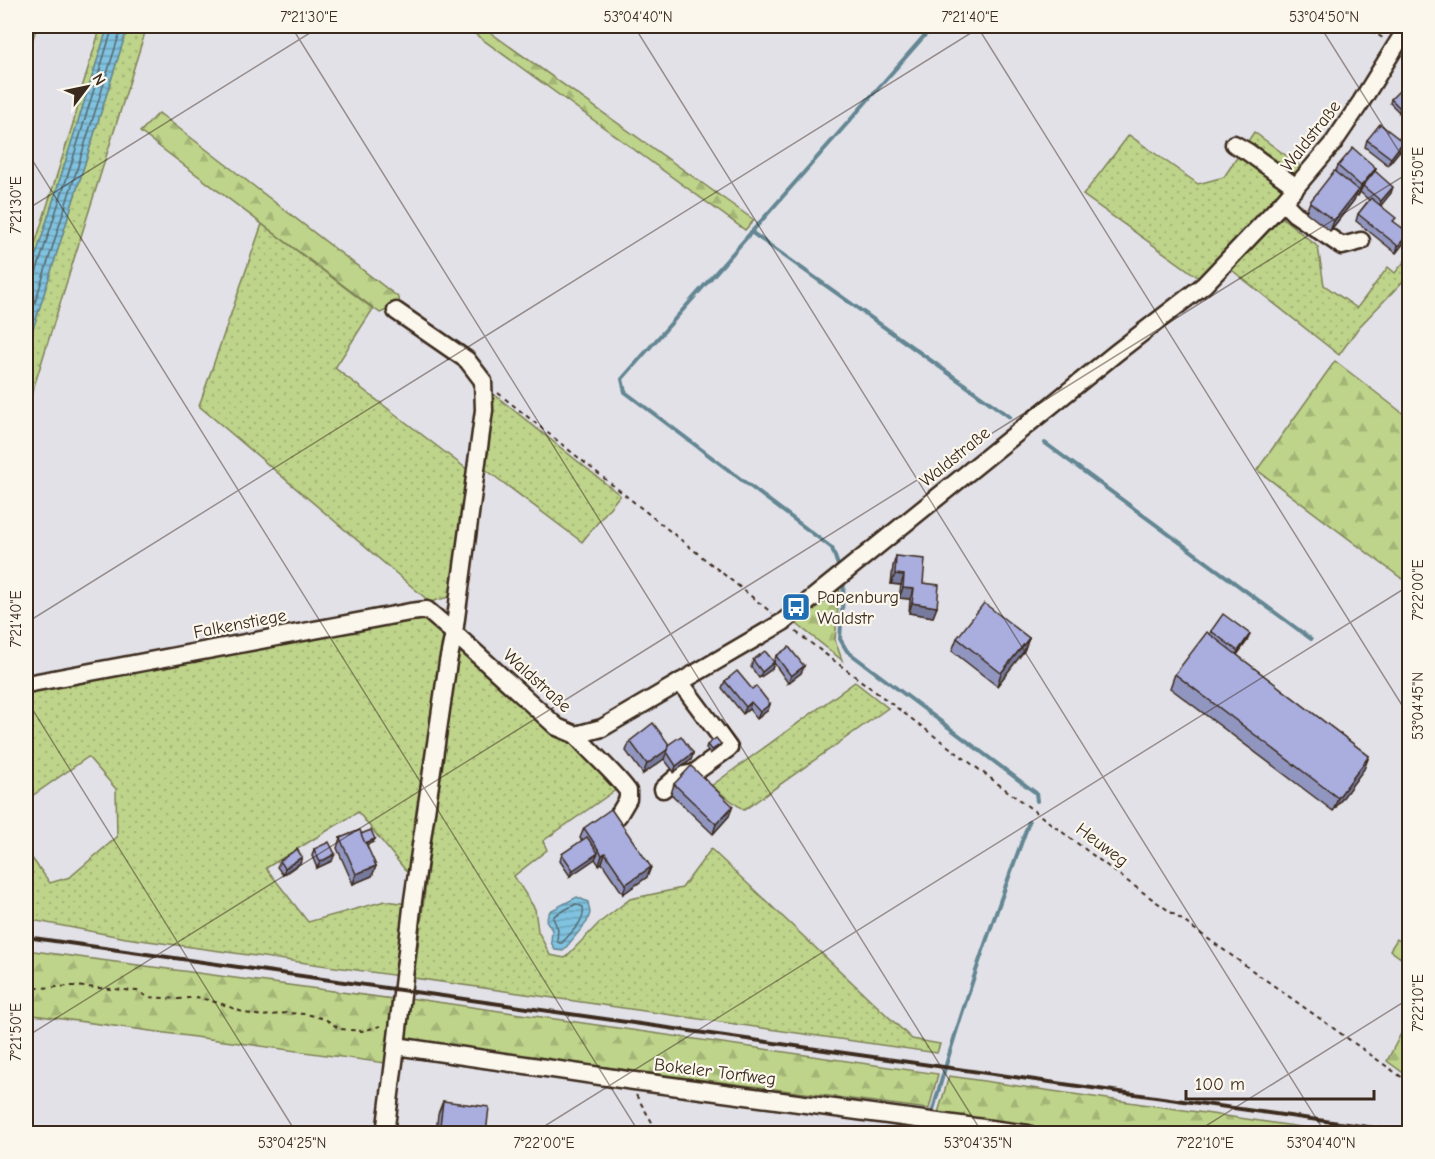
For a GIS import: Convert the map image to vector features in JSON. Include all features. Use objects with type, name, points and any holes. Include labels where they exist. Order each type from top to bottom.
[{"type":"street","name":"Waldstraße","points":[[454,633],[557,727],[576,735],[602,728],[783,622],[1116,353],[1204,285],[1296,188],[1334,142],[1408,26]]},
{"type":"street","points":[[1234,144],[1296,188]]},
{"type":"street","points":[[1283,202],[1294,214],[1341,246],[1361,241]]},
{"type":"street","points":[[385,1134],[413,900],[454,633],[484,410],[483,381],[467,360],[396,310]]},
{"type":"street","name":"Falkenstiege","points":[[26,683],[427,610],[454,633]]},
{"type":"street","points":[[663,789],[678,776],[693,773],[729,748],[680,682]]},
{"type":"street","points":[[576,735],[617,776],[628,791],[628,799],[618,816]]},
{"type":"street","name":"Bokeler Torfweg","points":[[396,1046],[627,1080],[1028,1134]]},
{"type":"path","points":[[1363,26],[1395,46]]},
{"type":"path","name":"Heuweg","points":[[483,381],[783,622],[1130,883],[1410,1083]]},
{"type":"path","points":[[26,987],[74,986],[137,991],[148,997],[178,999],[196,997],[245,1013],[262,1016],[287,1013],[306,1014],[325,1019],[340,1029],[362,1031],[398,1021]]},
{"type":"path","points":[[627,1080],[659,1134]]},
{"type":"green space","points":[[26,26],[37,26],[26,60]]},
{"type":"green space","points":[[101,26],[108,26],[26,287],[26,273]]},
{"type":"green space","points":[[128,26],[147,26],[26,412],[26,351]]},
{"type":"green space","points":[[464,26],[481,26],[754,220],[745,230]]},
{"type":"green space","points":[[159,113],[399,298],[400,305],[380,313],[140,132]]},
{"type":"green space","points":[[1254,132],[1303,168],[1202,280],[1083,195],[1129,135],[1198,184],[1224,177]]},
{"type":"green space","points":[[1279,215],[1318,247],[1324,285],[1357,308],[1388,267],[1395,273],[1409,256],[1409,275],[1359,327],[1339,355],[1228,267]]},
{"type":"green space","points":[[262,224],[373,309],[335,368],[472,473],[453,596],[430,602],[199,406]]},
{"type":"green space","points":[[1335,361],[1409,418],[1409,584],[1257,470]]},
{"type":"green space","points":[[486,388],[620,495],[582,542],[481,466]]},
{"type":"green space","points":[[840,584],[835,640],[842,660],[793,621]]},
{"type":"green space","points":[[427,615],[449,636],[411,877],[358,812],[266,868],[308,922],[385,901],[408,904],[399,976],[126,938],[26,919],[26,850],[50,883],[70,877],[117,837],[116,789],[88,757],[26,800],[26,688]]},
{"type":"green space","points":[[465,650],[620,787],[543,841],[547,850],[514,876],[535,909],[538,931],[550,955],[565,958],[599,923],[630,899],[682,888],[711,849],[912,1039],[940,1044],[937,1053],[414,978],[455,655]]},
{"type":"green space","points":[[855,682],[888,708],[744,810],[711,786]]},
{"type":"green space","points":[[1397,939],[1409,947],[1409,964],[1390,950]]},
{"type":"green space","points":[[26,950],[393,999],[385,1063],[26,1014]]},
{"type":"green space","points":[[409,998],[938,1074],[929,1109],[403,1041]]},
{"type":"green space","points":[[1409,1018],[1409,1077],[1387,1061]]},
{"type":"green space","points":[[949,1076],[1342,1133],[1083,1134],[938,1113]]},
{"type":"water","points":[[108,26],[128,26],[26,351],[26,287]]},
{"type":"water","points":[[577,897],[588,902],[590,913],[587,922],[563,951],[555,950],[551,942],[552,930],[546,920],[550,911]]},
{"type":"building","points":[[1400,90],[1409,99],[1400,108],[1391,99]]},
{"type":"building","points":[[1380,124],[1403,142],[1391,158],[1367,140]]},
{"type":"building","points":[[1353,148],[1376,168],[1361,186],[1338,166]]},
{"type":"building","points":[[1334,171],[1358,190],[1334,221],[1310,202]]},
{"type":"building","points":[[1375,171],[1393,187],[1381,201],[1363,186]]},
{"type":"building","points":[[1371,198],[1396,218],[1393,221],[1409,233],[1398,246],[1358,214]]},
{"type":"building","points":[[896,556],[925,559],[923,583],[939,585],[937,607],[912,603],[914,589],[903,588],[904,575],[895,574]]},
{"type":"building","points":[[984,603],[1029,638],[1001,673],[957,638]]},
{"type":"building","points":[[1223,614],[1250,634],[1238,651],[1211,631]]},
{"type":"building","points":[[1207,632],[1369,756],[1338,798],[1175,674]]},
{"type":"building","points":[[789,647],[804,666],[791,676],[776,656]]},
{"type":"building","points":[[765,651],[774,662],[762,672],[753,660]]},
{"type":"building","points":[[737,671],[752,689],[756,686],[770,704],[760,712],[751,702],[746,707],[725,681]]},
{"type":"building","points":[[653,723],[668,743],[668,749],[647,764],[630,741]]},
{"type":"building","points":[[681,736],[693,753],[676,766],[667,752],[668,745]]},
{"type":"building","points":[[716,738],[721,744],[712,750],[707,745]]},
{"type":"building","points":[[691,766],[733,806],[716,824],[674,784]]},
{"type":"building","points":[[611,809],[651,867],[626,884],[605,853],[602,855],[584,828]]},
{"type":"building","points":[[360,830],[376,866],[356,874],[340,838]]},
{"type":"building","points":[[371,830],[375,839],[365,843],[361,834]]},
{"type":"building","points":[[587,837],[598,853],[573,870],[562,854]]},
{"type":"building","points":[[329,842],[335,854],[320,862],[314,849]]},
{"type":"building","points":[[297,849],[302,857],[285,868],[280,861]]},
{"type":"building","points":[[443,1101],[489,1107],[486,1134],[439,1134]]},
{"type":"waterway","points":[[840,571],[832,548],[625,392],[622,379],[933,26]]},
{"type":"waterway","points":[[751,232],[1010,417]]},
{"type":"waterway","points":[[1045,443],[1311,639]]},
{"type":"waterway","points":[[844,581],[840,639],[847,651],[1036,793],[1037,801]]},
{"type":"waterway","points":[[929,1117],[978,965],[1029,822]]},
{"type":"waterway","points":[[920,1134],[925,1124]]},
{"type":"railway","points":[[26,937],[1410,1133]]},
{"type":"place","name":"Papenburg Waldstr","points":[[796,607]]}]
